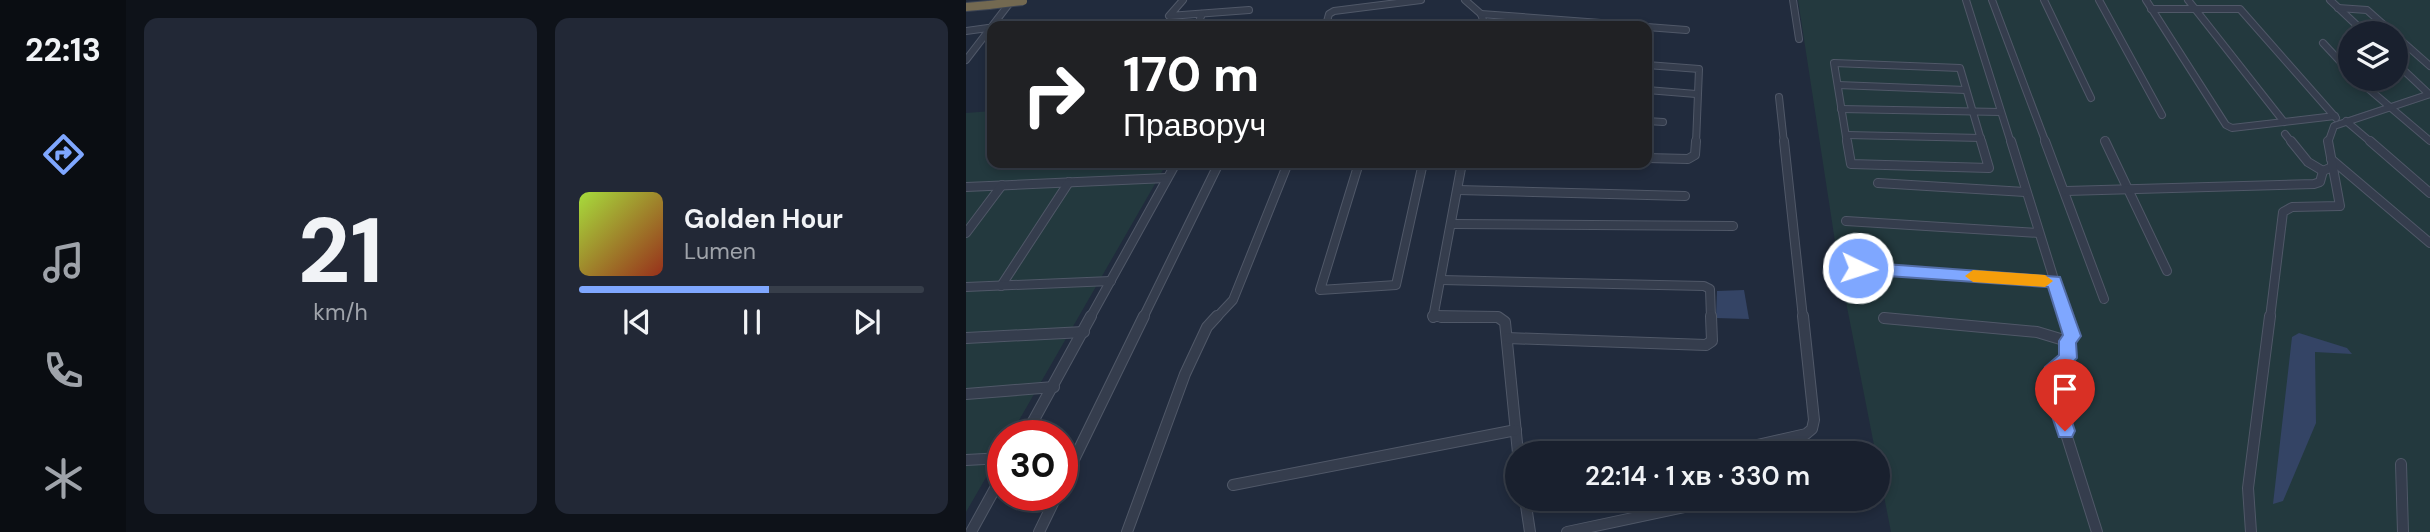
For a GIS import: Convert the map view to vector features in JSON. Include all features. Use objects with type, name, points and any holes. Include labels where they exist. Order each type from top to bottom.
[{"type":"highway","points":[[966,7],[1032,0]]},
{"type":"street","points":[[993,21],[1012,0]]},
{"type":"street","points":[[1183,0],[1169,16],[1249,9]]},
{"type":"street","points":[[1327,21],[1329,14],[1334,11],[1421,0]]},
{"type":"street","points":[[1465,0],[1481,14],[1483,21]]},
{"type":"street","points":[[1793,0],[1799,39]]},
{"type":"street","points":[[1966,0],[2072,336],[2067,341],[2068,358],[2051,373],[2050,383],[2098,532]]},
{"type":"street","points":[[1992,0],[2066,191],[2104,299]]},
{"type":"street","points":[[2044,0],[2091,98]]},
{"type":"street","points":[[2099,0],[2162,116]]},
{"type":"street","points":[[2146,0],[2226,125],[2237,129],[2284,122],[2340,120],[2430,94]]},
{"type":"street","points":[[2188,0],[2284,122]]},
{"type":"street","points":[[2329,0],[2352,21]]},
{"type":"street","points":[[2338,8],[2367,10],[2379,21]]},
{"type":"street","points":[[2151,9],[2240,9],[2340,120],[2430,194]]},
{"type":"street","points":[[1199,21],[1202,13]]},
{"type":"street","points":[[1481,14],[1574,21]]},
{"type":"street","points":[[966,31],[987,27]]},
{"type":"street","points":[[1652,27],[1686,30]]},
{"type":"street","points":[[966,60],[987,34]]},
{"type":"street","points":[[2323,43],[2338,59]]},
{"type":"street","points":[[2408,46],[2430,66]]},
{"type":"street","points":[[1834,63],[1960,68],[1989,167],[1851,164],[1838,85],[1834,63]]},
{"type":"street","points":[[1652,65],[1699,69],[1695,155],[1688,159],[1652,158]]},
{"type":"street","points":[[2408,74],[2430,94]]},
{"type":"street","points":[[1838,85],[1966,90]]},
{"type":"street","points":[[1652,90],[1696,94]]},
{"type":"street","points":[[2370,91],[2430,141]]},
{"type":"street","points":[[1775,441],[1806,434],[1812,429],[1814,420],[1779,97]]},
{"type":"street","points":[[1841,109],[2000,112]]},
{"type":"street","points":[[2251,532],[2248,488],[2280,222],[2287,208],[2340,206],[2329,132],[2340,120]]},
{"type":"street","points":[[1652,121],[1663,122]]},
{"type":"street","points":[[2285,134],[2308,162],[2323,171]]},
{"type":"street","points":[[1847,135],[1981,138]]},
{"type":"street","points":[[2105,141],[2167,271]]},
{"type":"street","points":[[2066,191],[2314,184],[2320,182],[2323,171],[2332,163]]},
{"type":"street","points":[[2332,163],[2430,243]]},
{"type":"street","points":[[1034,420],[1173,168]]},
{"type":"street","points":[[1078,443],[1216,168]]},
{"type":"street","points":[[1127,532],[1185,374],[1207,327],[1233,300],[1286,168]]},
{"type":"street","points":[[1358,168],[1320,290],[1396,285],[1422,168]]},
{"type":"street","points":[[1461,168],[1453,224],[1433,317],[1498,317],[1505,322],[1517,441]]},
{"type":"street","points":[[966,187],[1167,178]]},
{"type":"street","points":[[1001,286],[1069,182]]},
{"type":"street","points":[[1878,183],[2025,192]]},
{"type":"street","points":[[966,233],[1002,186]]},
{"type":"street","points":[[1458,190],[1685,196]]},
{"type":"street","points":[[1846,221],[2039,233]]},
{"type":"street","points":[[1453,224],[1733,226]]},
{"type":"street","points":[[1858,268],[2054,281]]},
{"type":"street","points":[[1442,280],[1704,286],[1710,289],[1712,341],[1706,345],[1507,338]]},
{"type":"street","points":[[966,287],[1111,281]]},
{"type":"street","points":[[1884,318],[2037,332],[2067,341]]},
{"type":"street","points":[[966,338],[1084,332]]},
{"type":"street","points":[[966,394],[1054,387]]},
{"type":"street","points":[[1233,485],[1516,430]]},
{"type":"street","points":[[966,460],[987,459]]},
{"type":"street","points":[[2401,464],[2403,532]]},
{"type":"street","points":[[971,532],[987,502]]},
{"type":"street","points":[[1039,532],[1049,511]]},
{"type":"street","points":[[1527,511],[1530,532]]},
{"type":"street","points":[[1567,532],[1666,511]]},
{"type":"street","points":[[966,528],[976,521]]},
{"type":"green space","points":[[1798,0],[2430,0],[2430,532],[1891,532],[1887,511],[1890,511],[1890,441],[1873,441],[1838,261]]},
{"type":"green space","points":[[987,111],[987,168],[1164,168],[1019,420],[987,420],[987,476],[966,512],[966,113]]},
{"type":"water","points":[[1744,290],[1749,319],[1716,318],[1717,291]]},
{"type":"water","points":[[2299,333],[2347,348],[2352,354],[2315,352],[2316,423],[2283,501],[2273,504],[2292,337]]},
{"type":"slow traffic","points":[[1973,276],[2045,281]]},
{"type":"route","points":[[1858,268],[2054,281],[2072,336],[2067,341],[2068,358],[2051,373],[2050,383],[2065,431]]}]
